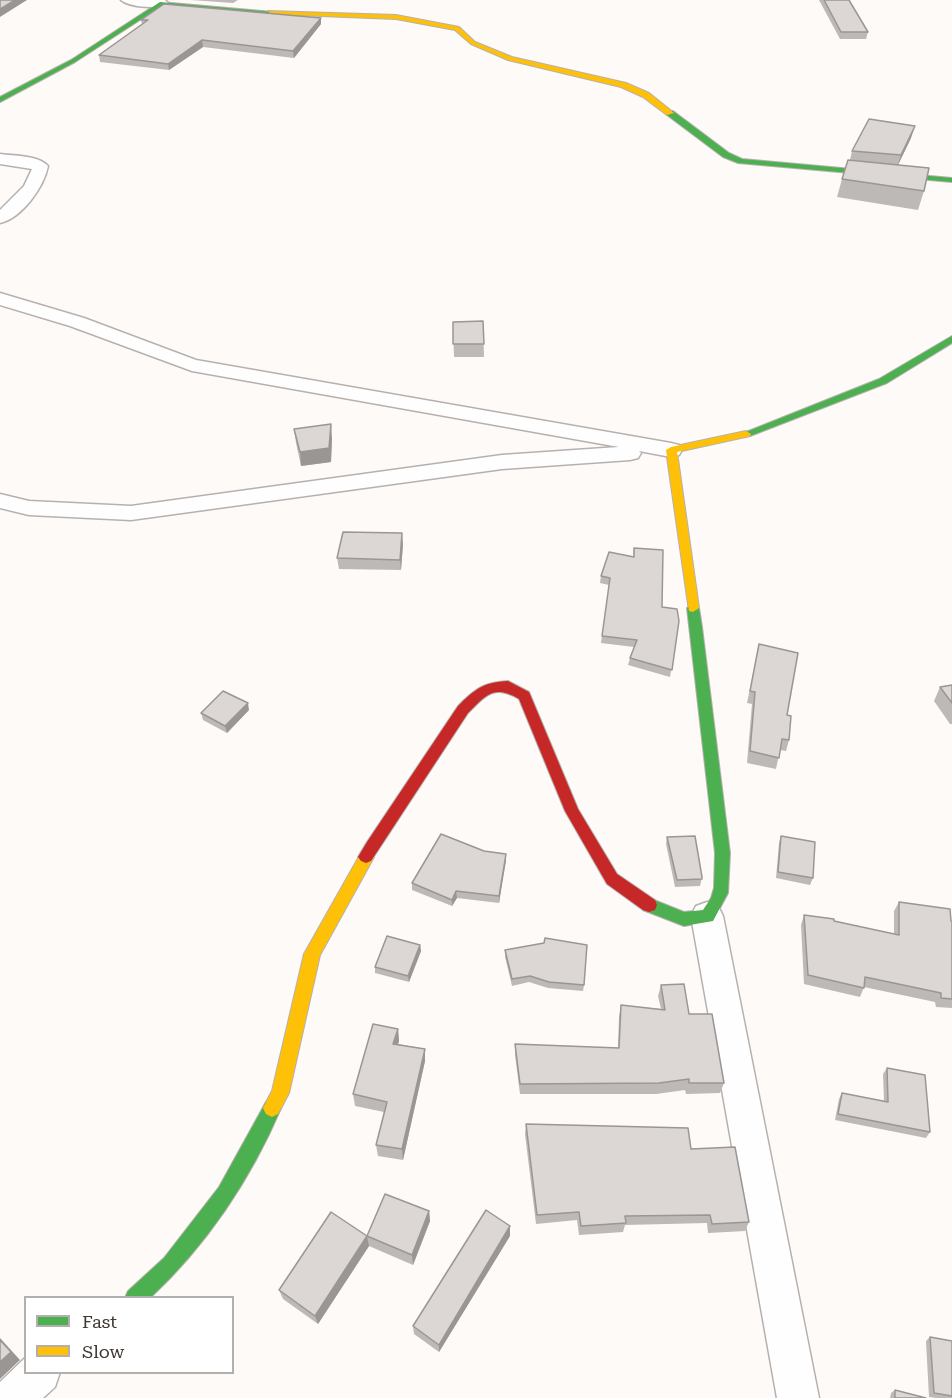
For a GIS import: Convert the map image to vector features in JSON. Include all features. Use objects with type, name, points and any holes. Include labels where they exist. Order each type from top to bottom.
[{"type":"street","points":[[127,0],[263,12],[396,17],[433,22],[457,28],[473,43],[510,59],[623,85],[646,95],[726,156],[741,160],[952,180]]},
{"type":"street","points":[[0,100],[73,61],[162,3]]},
{"type":"street","points":[[0,159],[23,160],[40,166],[40,173],[26,193],[0,218]]},
{"type":"street","points":[[0,299],[77,322],[192,365],[670,450]]},
{"type":"street","points":[[0,501],[29,508],[131,513],[502,462],[670,450],[755,432],[882,381],[952,339]]},
{"type":"street","points":[[137,1296],[171,1265],[226,1194],[280,1093],[312,954],[368,853],[420,776],[447,730],[477,695],[504,684],[515,687],[524,696],[572,811],[612,879],[646,904],[684,919],[707,916],[717,904],[722,884],[721,820],[712,765],[707,703],[670,450]]},
{"type":"street","points":[[707,916],[798,1398]]},
{"type":"street","points":[[13,1398],[38,1374]]},
{"type":"building","points":[[0,0],[15,0],[0,9]]},
{"type":"building","points":[[824,0],[849,0],[868,32],[841,32]]},
{"type":"building","points":[[164,4],[321,18],[293,51],[202,40],[168,64],[99,55],[148,20],[141,20]]},
{"type":"building","points":[[869,119],[915,126],[901,155],[852,151]]},
{"type":"building","points":[[848,160],[929,168],[924,191],[842,179]]},
{"type":"building","points":[[483,321],[484,344],[453,344],[453,322]]},
{"type":"building","points":[[331,424],[329,448],[300,452],[294,429]]},
{"type":"building","points":[[343,532],[402,533],[400,560],[337,558]]},
{"type":"building","points":[[634,548],[663,550],[662,607],[677,609],[679,621],[672,670],[630,658],[637,640],[602,636],[610,578],[601,576],[609,552],[634,557]]},
{"type":"building","points":[[759,644],[798,653],[787,715],[791,716],[789,740],[782,739],[779,758],[750,751],[755,692],[750,691]]},
{"type":"building","points":[[952,685],[952,703],[940,687]]},
{"type":"building","points":[[223,691],[248,703],[225,726],[201,713]]},
{"type":"building","points":[[441,834],[484,851],[506,854],[499,896],[456,891],[452,900],[412,883]]},
{"type":"building","points":[[695,836],[702,879],[677,880],[667,837]]},
{"type":"building","points":[[781,836],[815,842],[813,878],[778,872]]},
{"type":"building","points":[[899,902],[950,909],[952,999],[941,998],[941,993],[865,977],[864,988],[808,975],[804,915],[834,919],[834,921],[899,935]]},
{"type":"building","points":[[387,936],[420,945],[408,976],[375,967]]},
{"type":"building","points":[[545,938],[587,945],[584,985],[549,982],[530,976],[512,979],[505,950],[544,943]]},
{"type":"building","points":[[684,984],[689,1014],[712,1014],[724,1083],[689,1083],[689,1079],[659,1083],[520,1084],[515,1044],[619,1048],[621,1005],[665,1010],[661,985]]},
{"type":"building","points":[[373,1024],[398,1029],[393,1044],[425,1049],[402,1149],[376,1145],[387,1102],[353,1094]]},
{"type":"building","points":[[887,1068],[925,1075],[930,1132],[838,1114],[842,1093],[888,1102]]},
{"type":"building","points":[[526,1124],[688,1128],[691,1149],[735,1147],[749,1222],[712,1224],[710,1215],[625,1216],[626,1223],[581,1226],[579,1212],[537,1215]]},
{"type":"building","points":[[385,1194],[429,1211],[412,1255],[367,1236]]},
{"type":"building","points":[[486,1210],[510,1226],[439,1345],[413,1326]]},
{"type":"building","points":[[331,1212],[367,1236],[315,1316],[279,1290]]},
{"type":"building","points":[[930,1337],[952,1341],[952,1396],[934,1393]]},
{"type":"building","points":[[0,1340],[11,1352],[0,1362]]},
{"type":"building","points":[[895,1390],[926,1398],[895,1398]]},
{"type":"traffic: fast","points":[[0,100],[73,61],[162,3],[270,12]]},
{"type":"traffic: fast","points":[[670,113],[726,155],[741,161],[952,180]]},
{"type":"traffic: fast","points":[[746,434],[883,381],[952,339]]},
{"type":"traffic: fast","points":[[649,905],[684,919],[707,916],[713,909],[721,888],[722,838],[693,608]]},
{"type":"traffic: fast","points":[[137,1296],[171,1265],[226,1194],[272,1108]]},
{"type":"traffic: slow","points":[[270,12],[396,17],[457,28],[473,43],[510,59],[623,85],[646,95],[670,113]]},
{"type":"traffic: slow","points":[[693,608],[671,450],[746,434]]},
{"type":"traffic: slow","points":[[272,1108],[280,1093],[312,954],[366,857]]},
{"type":"traffic: jam","points":[[366,857],[463,710],[477,695],[493,687],[508,686],[524,696],[572,811],[612,879],[649,905]]}]
